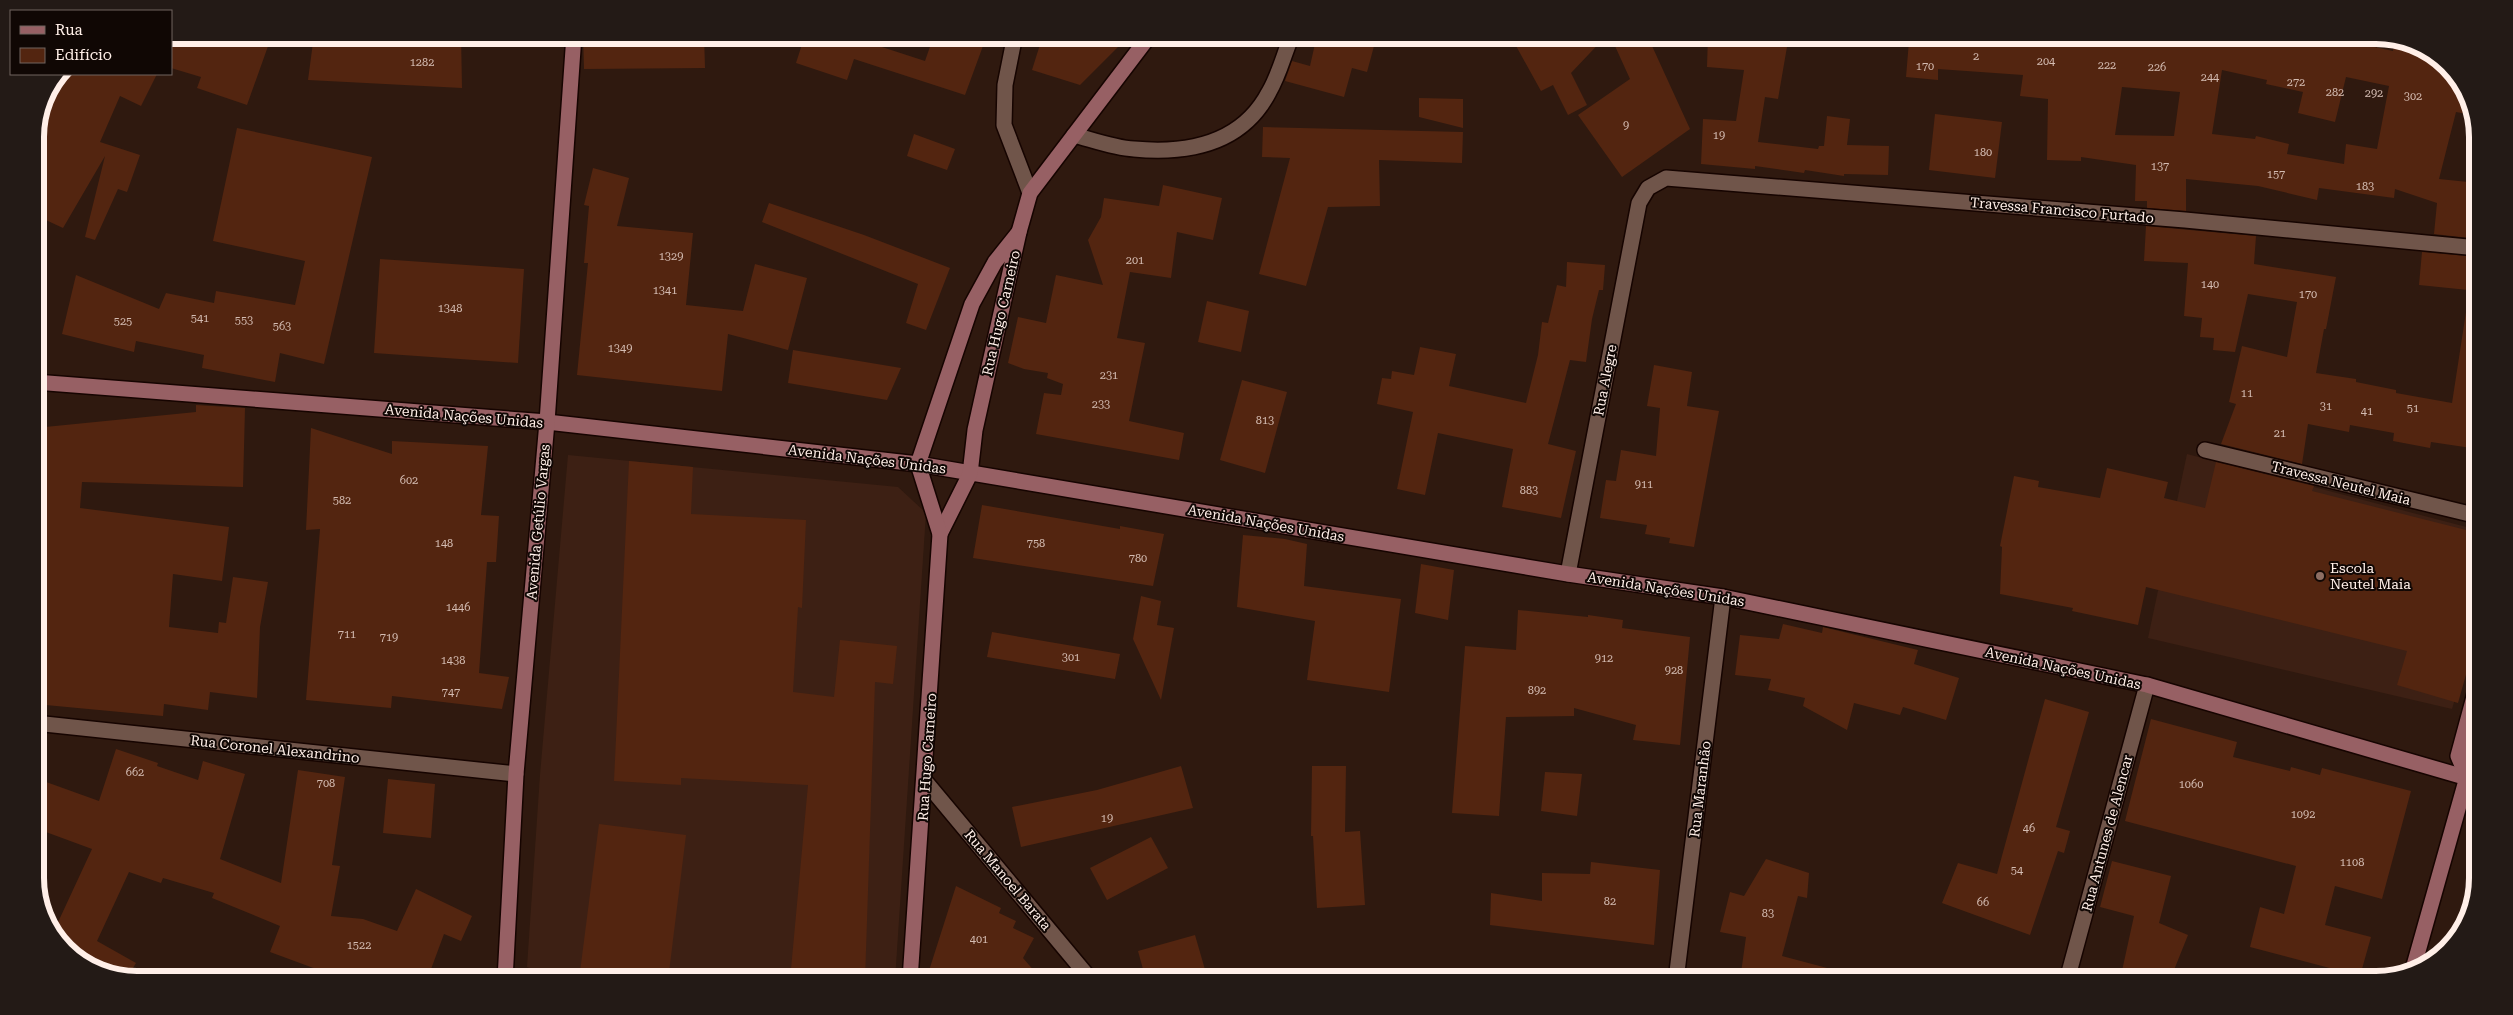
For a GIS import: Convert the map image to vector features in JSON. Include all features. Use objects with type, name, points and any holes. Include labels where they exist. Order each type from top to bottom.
[{"type":"street","name":"Avenida Getúlio Vargas","points":[[505,971],[516,774],[547,422],[573,44]]},
{"type":"street","points":[[1014,44],[1005,85],[1004,125],[1030,193]]},
{"type":"street","points":[[1019,232],[1030,193],[1143,44]]},
{"type":"street","points":[[1074,135],[1133,149],[1173,150],[1210,144],[1246,125],[1269,92],[1288,44]]},
{"type":"street","name":"Travessa Francisco Furtado","points":[[1648,188],[1666,178],[1740,183],[2469,247]]},
{"type":"street","name":"Rua Alegre","points":[[1568,574],[1640,204],[1648,188]]},
{"type":"street","name":"Rua Hugo Carneiro","points":[[911,971],[925,781],[940,534],[918,464],[972,304],[995,262],[1019,232]]},
{"type":"street","name":"Rua Hugo Carneiro","points":[[940,534],[970,474],[975,430],[1019,232]]},
{"type":"street","name":"Avenida Nações Unidas","points":[[44,383],[547,422],[918,464],[1568,574],[1723,597],[2147,685],[2469,776]]},
{"type":"street","name":"Travessa Neutel Maia","points":[[2205,450],[2469,514]]},
{"type":"street","name":"Rua Maranhão","points":[[1677,971],[1723,597]]},
{"type":"street","name":"Rua Antunes de Alencar","points":[[2069,971],[2147,685]]},
{"type":"street","points":[[2469,715],[2458,756],[2469,770]]},
{"type":"street","name":"Rua Coronel Alexandrino","points":[[44,724],[516,774]]},
{"type":"street","name":"Rua Manoel Barata","points":[[925,781],[1083,971]]},
{"type":"street","points":[[2415,963],[2469,793]]},
{"type":"shaded area","name":"Escola Neutel Maia","points":[[2187,454],[2469,528],[2469,651],[2452,709],[2148,638]]},
{"type":"shaded area","points":[[568,455],[898,487],[926,513],[896,971],[537,971],[527,967],[540,775]]},
{"type":"building","points":[[172,44],[269,44],[247,105],[197,88],[201,77],[172,68]]},
{"type":"building","points":[[313,44],[461,44],[462,88],[308,80]]},
{"type":"building","points":[[583,44],[704,44],[705,68],[584,69]]},
{"type":"building","points":[[802,44],[873,44],[925,61],[931,44],[984,44],[965,95],[854,59],[847,80],[796,63]]},
{"type":"building","points":[[1040,44],[1121,44],[1080,85],[1032,70]]},
{"type":"building","points":[[1315,44],[1375,44],[1367,72],[1352,68],[1344,97],[1285,81],[1292,61],[1310,66]]},
{"type":"building","points":[[1515,44],[1598,44],[1571,73],[1587,105],[1568,115],[1553,85],[1541,91]]},
{"type":"building","points":[[1614,44],[1651,44],[1690,129],[1622,177],[1578,115],[1630,79]]},
{"type":"building","points":[[1708,44],[1787,44],[1778,99],[1765,97],[1758,142],[1818,149],[1819,146],[1824,146],[1827,116],[1850,119],[1847,145],[1889,146],[1888,175],[1844,174],[1844,176],[1805,170],[1804,173],[1755,166],[1755,169],[1701,164],[1703,119],[1736,121],[1744,70],[1707,67]]},
{"type":"building","points":[[1909,44],[2361,44],[2393,51],[2394,46],[2418,53],[2446,75],[2460,95],[2464,107],[2466,114],[2456,112],[2439,179],[2469,182],[2469,238],[2434,234],[2437,203],[2395,189],[2394,198],[2319,188],[2317,200],[2258,186],[2186,179],[2186,211],[2147,208],[2147,201],[2135,201],[2136,165],[2081,157],[2081,161],[2047,160],[2048,99],[2020,96],[2023,75],[1938,69],[1938,80],[1906,77]],"holes":[[[2222,70],[2267,80],[2266,84],[2303,92],[2298,113],[2335,122],[2346,77],[2389,86],[2377,149],[2346,144],[2344,164],[2287,154],[2289,144],[2256,136],[2255,139],[2212,134]],[[2122,87],[2180,92],[2174,136],[2115,135]]]},
{"type":"building","points":[[67,75],[156,75],[141,106],[120,96],[100,142],[140,155],[127,192],[118,189],[95,240],[85,237],[105,156],[63,228],[44,219],[45,124],[51,101],[59,85]]},
{"type":"building","points":[[1419,98],[1463,99],[1463,128],[1419,117]]},
{"type":"building","points":[[1935,114],[2002,122],[1995,178],[1929,170]]},
{"type":"building","points":[[1263,127],[1463,132],[1462,163],[1379,160],[1380,206],[1328,207],[1306,286],[1259,274],[1290,158],[1262,157]]},
{"type":"building","points":[[237,128],[372,157],[324,364],[280,353],[275,382],[202,368],[204,355],[136,341],[134,352],[62,334],[76,275],[159,309],[166,293],[214,303],[216,291],[295,305],[305,261],[213,241]]},
{"type":"building","points":[[914,134],[955,149],[947,170],[907,156]]},
{"type":"building","points":[[593,168],[629,178],[617,226],[693,233],[686,305],[743,311],[755,264],[807,278],[788,350],[728,334],[722,391],[577,375],[588,263],[584,263],[589,206],[584,205]]},
{"type":"building","points":[[1163,185],[1222,198],[1213,240],[1177,232],[1171,278],[1130,272],[1117,338],[1145,343],[1129,421],[1184,433],[1179,460],[1036,434],[1044,393],[1061,395],[1063,384],[1047,378],[1048,373],[1024,369],[1008,363],[1018,317],[1046,323],[1056,275],[1103,285],[1088,240],[1101,217],[1104,198],[1159,206]]},
{"type":"building","points":[[769,203],[864,235],[950,268],[926,330],[906,323],[918,284],[762,222]]},
{"type":"building","points":[[2146,226],[2256,236],[2254,264],[2336,277],[2316,373],[2356,379],[2356,382],[2396,390],[2396,393],[2452,403],[2466,312],[2469,312],[2469,448],[2431,442],[2430,448],[2393,441],[2394,433],[2350,425],[2349,432],[2308,424],[2302,464],[2221,444],[2236,404],[2229,402],[2242,346],[2287,357],[2297,302],[2248,294],[2235,352],[2213,350],[2214,338],[2200,337],[2202,318],[2184,316],[2188,263],[2144,261]]},
{"type":"building","points":[[2422,252],[2469,256],[2469,290],[2419,285]]},
{"type":"building","points":[[380,259],[524,269],[518,363],[374,353]]},
{"type":"building","points":[[1567,262],[1605,265],[1603,290],[1599,290],[1592,319],[1586,362],[1570,360],[1548,444],[1576,451],[1561,518],[1502,507],[1513,449],[1438,433],[1425,495],[1397,489],[1413,412],[1377,404],[1382,378],[1391,379],[1392,371],[1414,375],[1420,347],[1456,354],[1449,386],[1526,403],[1538,355],[1542,322],[1548,323],[1557,285],[1566,287]]},
{"type":"building","points":[[1207,301],[1249,311],[1241,352],[1198,342]]},
{"type":"building","points":[[793,350],[901,368],[887,400],[788,383]]},
{"type":"building","points":[[1654,365],[1692,372],[1687,406],[1719,411],[1694,547],[1669,543],[1670,538],[1645,534],[1647,525],[1600,518],[1606,480],[1616,481],[1621,450],[1656,456],[1660,408],[1647,406]]},
{"type":"building","points":[[1242,380],[1287,392],[1265,473],[1220,460]]},
{"type":"building","points":[[196,405],[245,408],[243,487],[82,482],[80,508],[229,527],[222,581],[173,574],[169,627],[218,633],[219,622],[226,623],[233,577],[268,582],[260,627],[257,698],[210,692],[208,710],[164,704],[163,716],[44,705],[44,427],[196,412]]},
{"type":"building","points":[[311,428],[392,454],[392,441],[488,446],[481,515],[499,516],[496,562],[487,562],[479,673],[509,677],[502,709],[392,696],[391,708],[306,700],[320,529],[306,530]]},
{"type":"building","points":[[629,461],[693,467],[691,514],[806,520],[802,608],[798,607],[793,692],[834,697],[840,640],[897,646],[893,684],[875,682],[865,971],[791,971],[808,785],[681,778],[681,785],[614,781]]},
{"type":"building","name":"Escola Neutel Maia","points":[[2216,462],[2314,486],[2312,491],[2469,531],[2469,664],[2458,703],[2397,685],[2407,651],[2146,587],[2138,625],[2072,611],[2073,608],[2000,594],[2002,547],[2000,546],[2014,476],[2039,481],[2038,487],[2100,498],[2107,468],[2168,482],[2164,498],[2205,508]]},
{"type":"building","points":[[982,505],[1120,529],[1120,526],[1164,534],[1153,586],[973,558]]},
{"type":"building","points":[[1243,535],[1285,539],[1307,544],[1304,586],[1401,599],[1389,692],[1307,680],[1315,621],[1237,607]]},
{"type":"building","points":[[1421,564],[1454,570],[1448,620],[1415,613]]},
{"type":"building","points":[[1141,596],[1161,601],[1157,625],[1174,628],[1161,700],[1133,639]]},
{"type":"building","points":[[1518,610],[1588,617],[1588,615],[1623,620],[1622,628],[1690,637],[1680,745],[1633,740],[1636,725],[1574,708],[1574,716],[1506,717],[1499,816],[1452,813],[1465,646],[1516,650]]},
{"type":"building","points":[[1783,624],[1822,633],[1823,627],[1918,650],[1914,664],[1959,678],[1946,720],[1903,707],[1900,715],[1854,703],[1847,730],[1803,706],[1805,698],[1768,690],[1771,679],[1735,675],[1740,635],[1779,639]]},
{"type":"building","points":[[992,632],[1120,654],[1115,679],[987,657]]},
{"type":"building","points":[[2045,699],[2089,712],[2056,827],[2070,831],[2064,853],[2058,851],[2030,935],[1942,903],[1958,863],[1997,874]]},
{"type":"building","points":[[2151,719],[2237,742],[2233,757],[2290,771],[2291,767],[2320,775],[2322,768],[2411,791],[2382,899],[2335,886],[2325,925],[2371,937],[2361,971],[2341,971],[2250,947],[2260,907],[2284,914],[2296,866],[2125,821]]},
{"type":"building","points":[[116,749],[158,763],[157,766],[198,780],[203,761],[245,774],[220,859],[281,883],[298,770],[345,777],[332,865],[340,866],[331,916],[363,919],[397,931],[416,889],[472,916],[461,941],[444,934],[430,971],[322,971],[270,952],[280,926],[212,898],[214,893],[163,878],[161,883],[129,872],[97,941],[136,963],[131,971],[107,966],[85,956],[67,940],[56,926],[92,849],[44,831],[44,781],[99,801]]},
{"type":"building","points":[[1181,766],[1193,808],[1021,847],[1012,807],[1097,790]]},
{"type":"building","points":[[1312,766],[1346,766],[1345,832],[1360,831],[1365,905],[1317,908],[1313,836],[1311,836]]},
{"type":"building","points":[[1545,772],[1582,774],[1577,816],[1541,811]]},
{"type":"building","points":[[388,779],[435,784],[431,838],[383,833]]},
{"type":"building","points":[[599,824],[686,835],[669,971],[580,971]]},
{"type":"building","points":[[1151,837],[1168,868],[1107,900],[1090,868]]},
{"type":"building","points":[[1766,859],[1809,873],[1807,898],[1798,896],[1782,956],[1838,971],[1741,971],[1746,937],[1720,932],[1730,892],[1744,896]]},
{"type":"building","points":[[2112,861],[2171,876],[2159,923],[2188,935],[2174,971],[2122,971],[2134,916],[2100,907]]},
{"type":"building","points":[[1591,862],[1660,870],[1654,945],[1490,925],[1491,893],[1542,901],[1542,873],[1590,874]]},
{"type":"building","points":[[956,886],[1001,908],[999,913],[1016,921],[1013,928],[1034,938],[1023,958],[1034,971],[929,971]]},
{"type":"building","points":[[1195,935],[1205,971],[1144,971],[1138,951]]},
{"type":"place","name":"Escola Neutel Maia","points":[[2320,576]]}]
